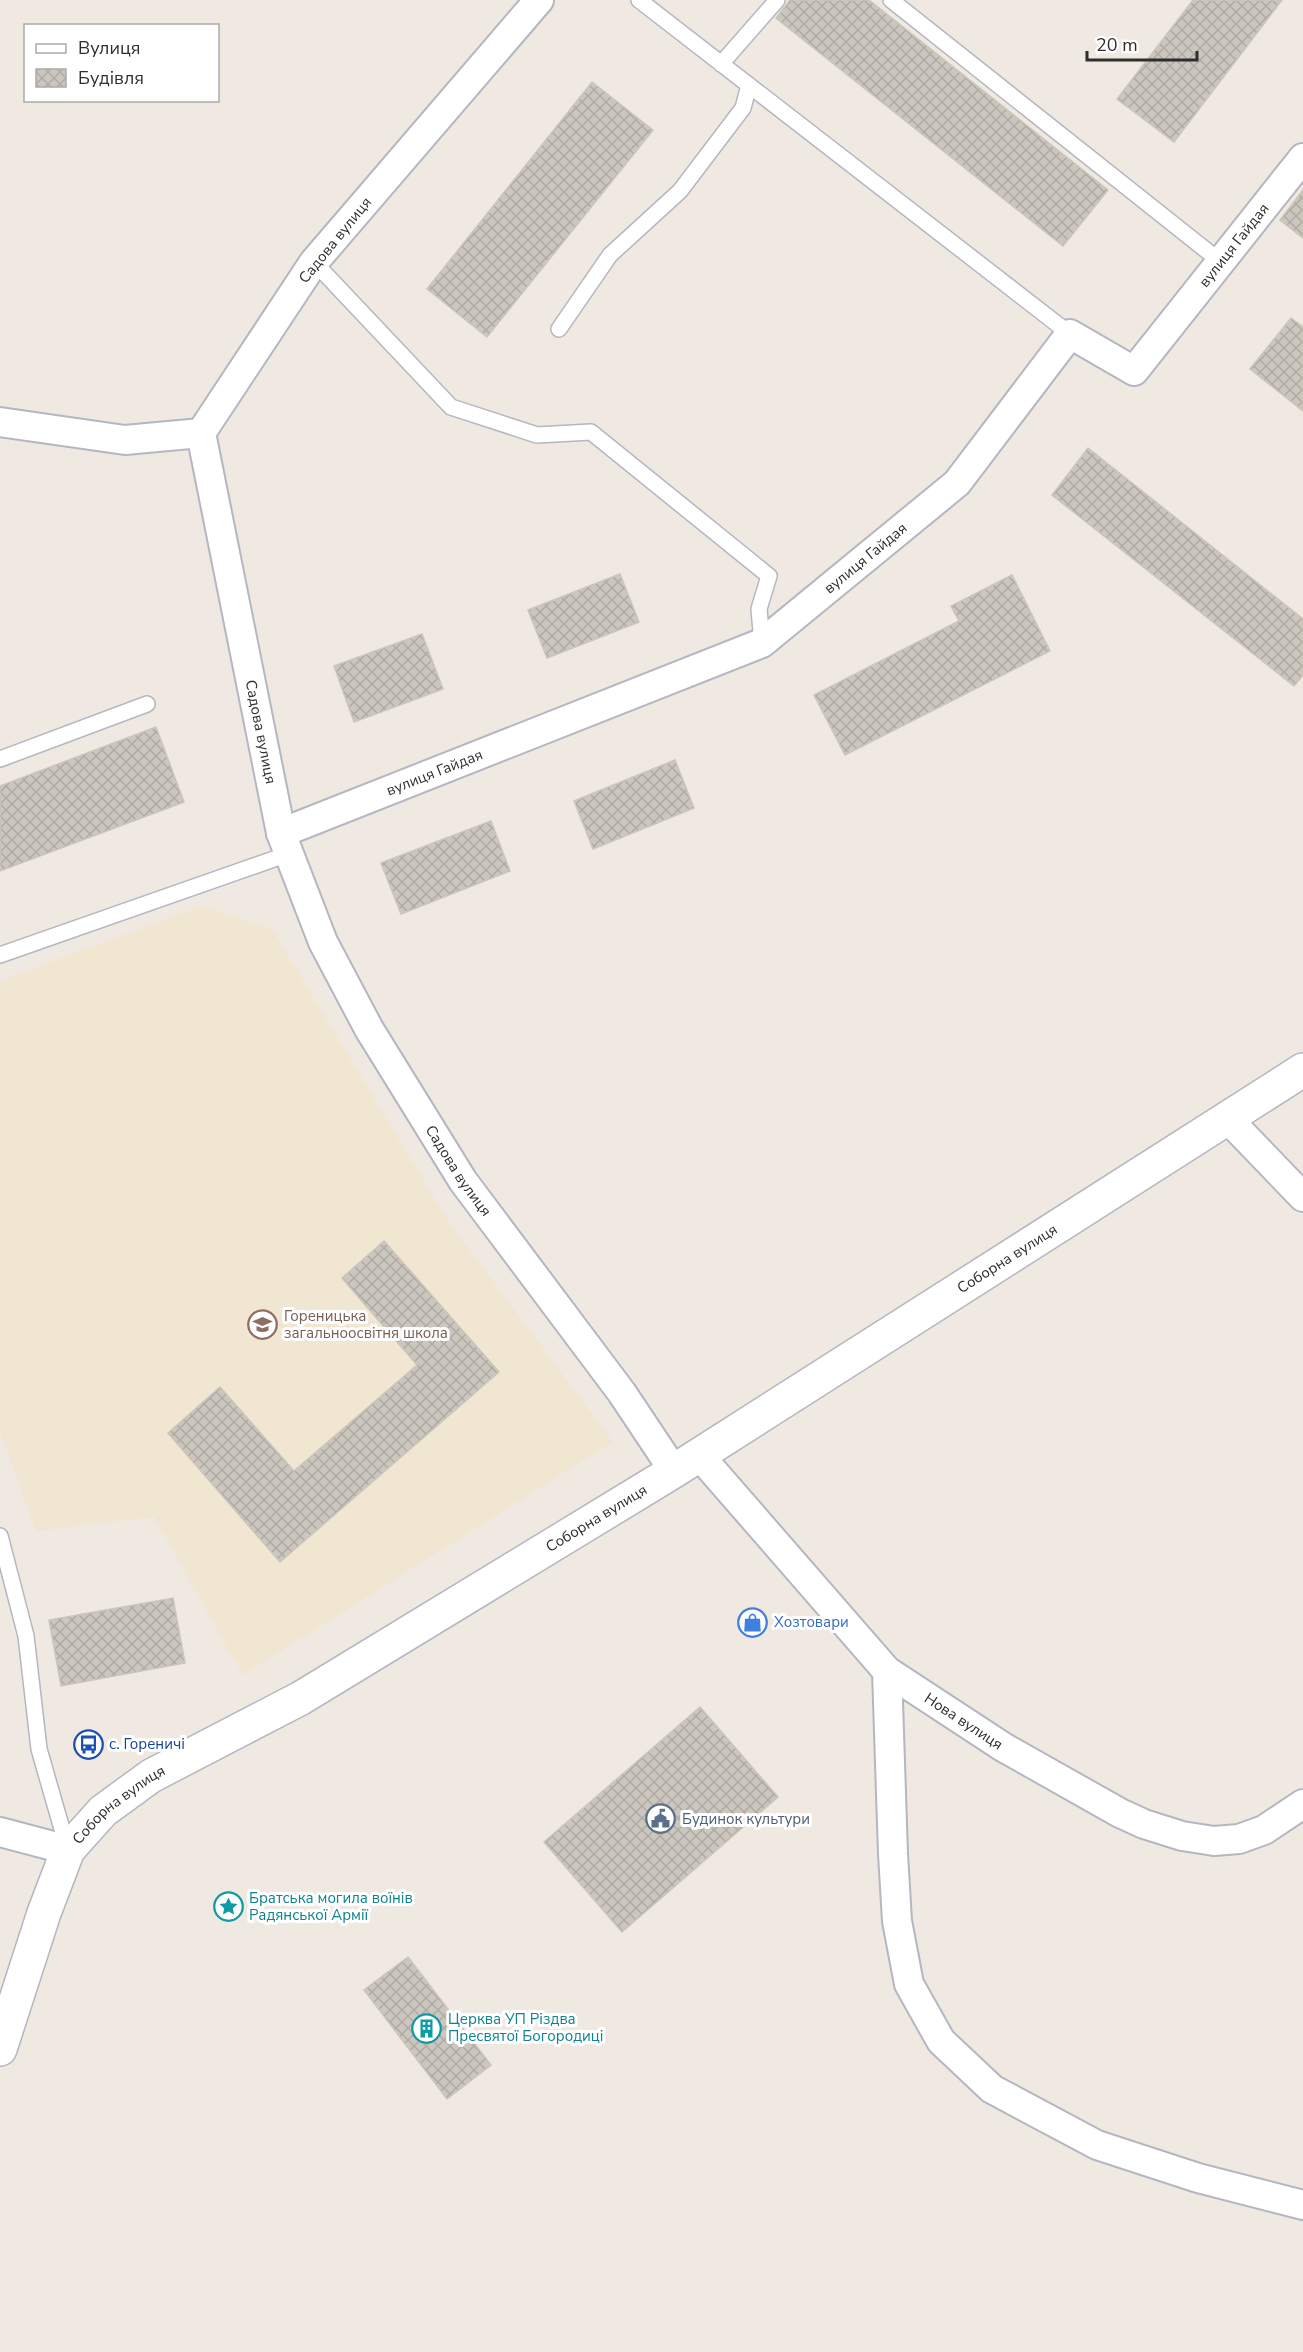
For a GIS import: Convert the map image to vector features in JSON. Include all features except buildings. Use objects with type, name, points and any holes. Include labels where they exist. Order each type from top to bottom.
[{"type":"main road","name":"Соборна вулиця","points":[[0,2049],[44,1913],[68,1850],[103,1811],[151,1776],[301,1698],[686,1463],[1303,1070]]},
{"type":"street","name":"Садова вулиця","points":[[539,0],[314,262],[201,433],[286,843],[323,942],[369,1029],[463,1181],[622,1393],[686,1463]]},
{"type":"street","name":"вулиця Гайдая","points":[[286,843],[762,643],[957,483],[1070,334],[1134,371],[1303,158]]},
{"type":"street","points":[[0,422],[125,440],[201,433]]},
{"type":"street","points":[[1226,1117],[1303,1197]]},
{"type":"street","name":"Нова вулиця","points":[[686,1463],[887,1671],[1033,1765],[1120,1813],[1164,1831],[1202,1840],[1239,1839],[1264,1830],[1303,1804]]},
{"type":"street","points":[[887,1671],[897,1921],[909,1984],[941,2042],[992,2089],[1097,2145],[1198,2178],[1303,2205]]},
{"type":"street","points":[[0,1832],[68,1850]]},
{"type":"lane","points":[[639,0],[1070,334]]},
{"type":"lane","points":[[721,64],[777,0]]},
{"type":"lane","points":[[891,0],[1221,262]]},
{"type":"lane","points":[[559,329],[610,255],[680,191],[743,108],[749,85]]},
{"type":"lane","points":[[314,262],[451,407],[537,435],[591,432],[769,576],[759,609],[762,643]]},
{"type":"lane","points":[[0,759],[147,704]]},
{"type":"lane","points":[[0,955],[286,843]]},
{"type":"lane","points":[[0,1536],[26,1636],[39,1749],[68,1850]]},
{"type":"shaded area","name":"Гореницька загальноосвітня школа","points":[[202,906],[272,929],[447,1219],[613,1442],[243,1675],[154,1517],[36,1531],[0,1431],[0,981]]},
{"type":"place","name":"Гореницька загальноосвітня школа","points":[[263,1325]]},
{"type":"place","name":"Хозтовари","points":[[753,1622]]},
{"type":"place","name":"с. Гореничі","points":[[88,1744]]},
{"type":"place","name":"Будинок культури","points":[[661,1819]]},
{"type":"place","name":"Братська могила воїнів Радянської Армії","points":[[228,1907]]},
{"type":"place","name":"Церква УП Різдва Пресвятої Богородиці","points":[[427,2028]]}]
